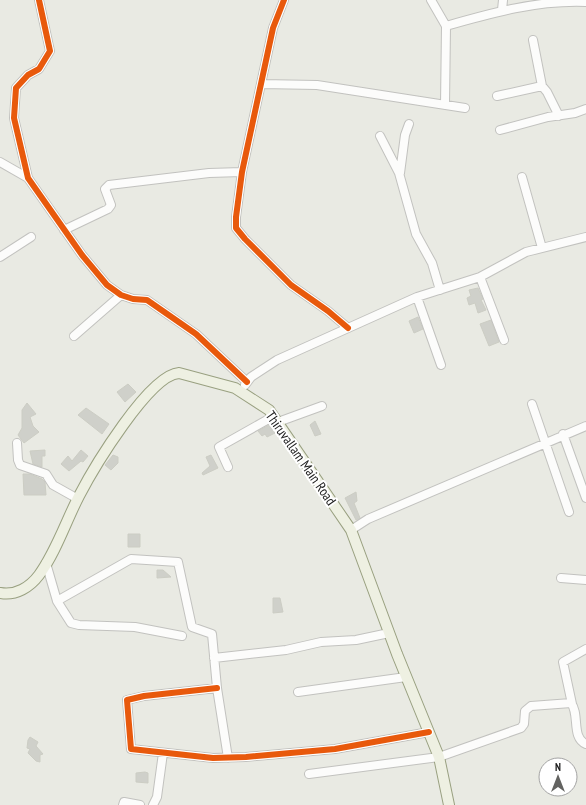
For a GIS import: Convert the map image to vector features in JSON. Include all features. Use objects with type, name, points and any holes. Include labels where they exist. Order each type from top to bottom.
[{"type":"main road","name":"Thiruvallam Main Road","points":[[2,595],[16,593],[27,587],[39,575],[78,499],[116,436],[151,390],[173,374],[188,374],[244,387],[269,410],[276,419],[351,530],[406,677],[439,757],[449,805]]},
{"type":"street","points":[[39,0],[50,51],[39,68],[28,75],[16,88],[14,118],[28,178],[92,269],[103,278],[107,285],[121,295],[133,299],[147,300],[196,334],[244,387],[276,360],[417,297],[480,278],[526,252],[586,237]]},
{"type":"street","points":[[284,0],[273,28],[242,172],[236,217],[238,231],[291,286],[328,311],[348,328]]},
{"type":"street","points":[[432,0],[446,26],[445,105]]},
{"type":"street","points":[[502,10],[503,0]]},
{"type":"street","points":[[446,26],[502,10],[541,5],[586,2]]},
{"type":"street","points":[[533,40],[542,86],[547,92],[559,116]]},
{"type":"street","points":[[261,84],[317,86],[465,108]]},
{"type":"street","points":[[497,96],[542,86]]},
{"type":"street","points":[[500,130],[559,116],[575,114],[586,110]]},
{"type":"street","points":[[400,176],[401,157],[405,135],[409,124]]},
{"type":"street","points":[[380,136],[400,176],[416,234],[432,263],[440,290]]},
{"type":"street","points":[[0,162],[28,178]]},
{"type":"street","points":[[64,230],[108,209],[111,205],[105,189],[109,186],[210,174],[242,172]]},
{"type":"street","points":[[522,177],[542,248]]},
{"type":"street","points":[[0,257],[31,237]]},
{"type":"street","points":[[480,278],[504,340]]},
{"type":"street","points":[[74,336],[121,295]]},
{"type":"street","points":[[417,297],[441,365]]},
{"type":"street","points":[[532,404],[568,512]]},
{"type":"street","points":[[228,467],[219,447],[276,419],[322,406]]},
{"type":"street","points":[[351,530],[368,519],[563,434],[586,426]]},
{"type":"street","points":[[563,434],[586,498]]},
{"type":"street","points":[[17,443],[18,460],[20,465],[46,474],[53,485],[78,499]]},
{"type":"street","points":[[57,601],[131,559],[178,562],[192,627],[212,634],[217,688],[228,758]]},
{"type":"street","points":[[46,563],[57,601],[68,621],[73,624],[136,627],[182,636]]},
{"type":"street","points":[[560,578],[586,580]]},
{"type":"street","points":[[214,658],[286,650],[321,642],[356,640],[389,633]]},
{"type":"street","points":[[586,649],[563,662],[579,738],[586,744]]},
{"type":"street","points":[[298,692],[406,677]]},
{"type":"street","points":[[217,688],[144,696],[127,700],[131,749],[213,758],[228,758],[335,749],[429,732]]},
{"type":"street","points":[[309,774],[439,757],[521,728],[524,724],[524,713],[529,706],[572,704]]},
{"type":"street","points":[[153,805],[157,797],[162,753]]},
{"type":"street","points":[[123,805],[124,802],[140,805]]},
{"type":"building","points":[[478,288],[483,299],[481,300],[486,310],[478,313],[475,303],[469,305],[467,298],[471,296],[469,290]]},
{"type":"building","points":[[418,317],[423,329],[414,333],[409,321]]},
{"type":"building","points":[[491,320],[499,342],[489,346],[480,324]]},
{"type":"building","points":[[128,384],[136,392],[125,402],[117,392]]},
{"type":"building","points":[[27,403],[36,414],[30,417],[33,426],[39,432],[24,443],[18,435],[22,428],[22,410]]},
{"type":"building","points":[[86,408],[109,424],[102,434],[78,415]]},
{"type":"building","points":[[315,421],[321,434],[315,436],[310,425]]},
{"type":"building","points":[[269,425],[275,433],[267,437],[265,434],[262,436],[258,431]]},
{"type":"building","points":[[45,450],[45,456],[42,456],[42,467],[33,464],[30,451]]},
{"type":"building","points":[[81,450],[88,456],[83,462],[81,461],[69,471],[61,464],[68,456],[72,461]]},
{"type":"building","points":[[113,455],[118,457],[118,463],[111,470],[105,465]]},
{"type":"building","points":[[211,455],[218,468],[203,475],[202,473],[210,466],[206,457]]},
{"type":"building","points":[[23,474],[30,474],[42,479],[45,482],[46,495],[24,495]]},
{"type":"building","points":[[356,492],[357,501],[354,503],[360,518],[356,520],[345,498]]},
{"type":"building","points":[[128,534],[140,534],[140,547],[128,547]]},
{"type":"building","points":[[157,570],[163,570],[171,577],[157,578]]},
{"type":"building","points":[[273,598],[280,598],[283,612],[273,613]]},
{"type":"building","points":[[30,737],[38,742],[36,746],[43,754],[40,755],[40,762],[36,761],[28,753],[30,749],[27,748],[28,740]]},
{"type":"building","points":[[136,773],[148,773],[148,783],[136,782]]},
{"type":"cycle path","points":[[39,0],[50,51],[39,69],[28,75],[16,88],[14,118],[28,178],[82,255],[107,285],[121,295],[133,299],[147,300],[196,334],[247,382]]},
{"type":"cycle path","points":[[284,0],[273,28],[242,172],[236,228],[291,285],[328,311],[348,328]]},
{"type":"cycle path","points":[[217,688],[144,696],[127,700],[131,749],[213,758],[246,757],[335,749],[429,732]]}]
